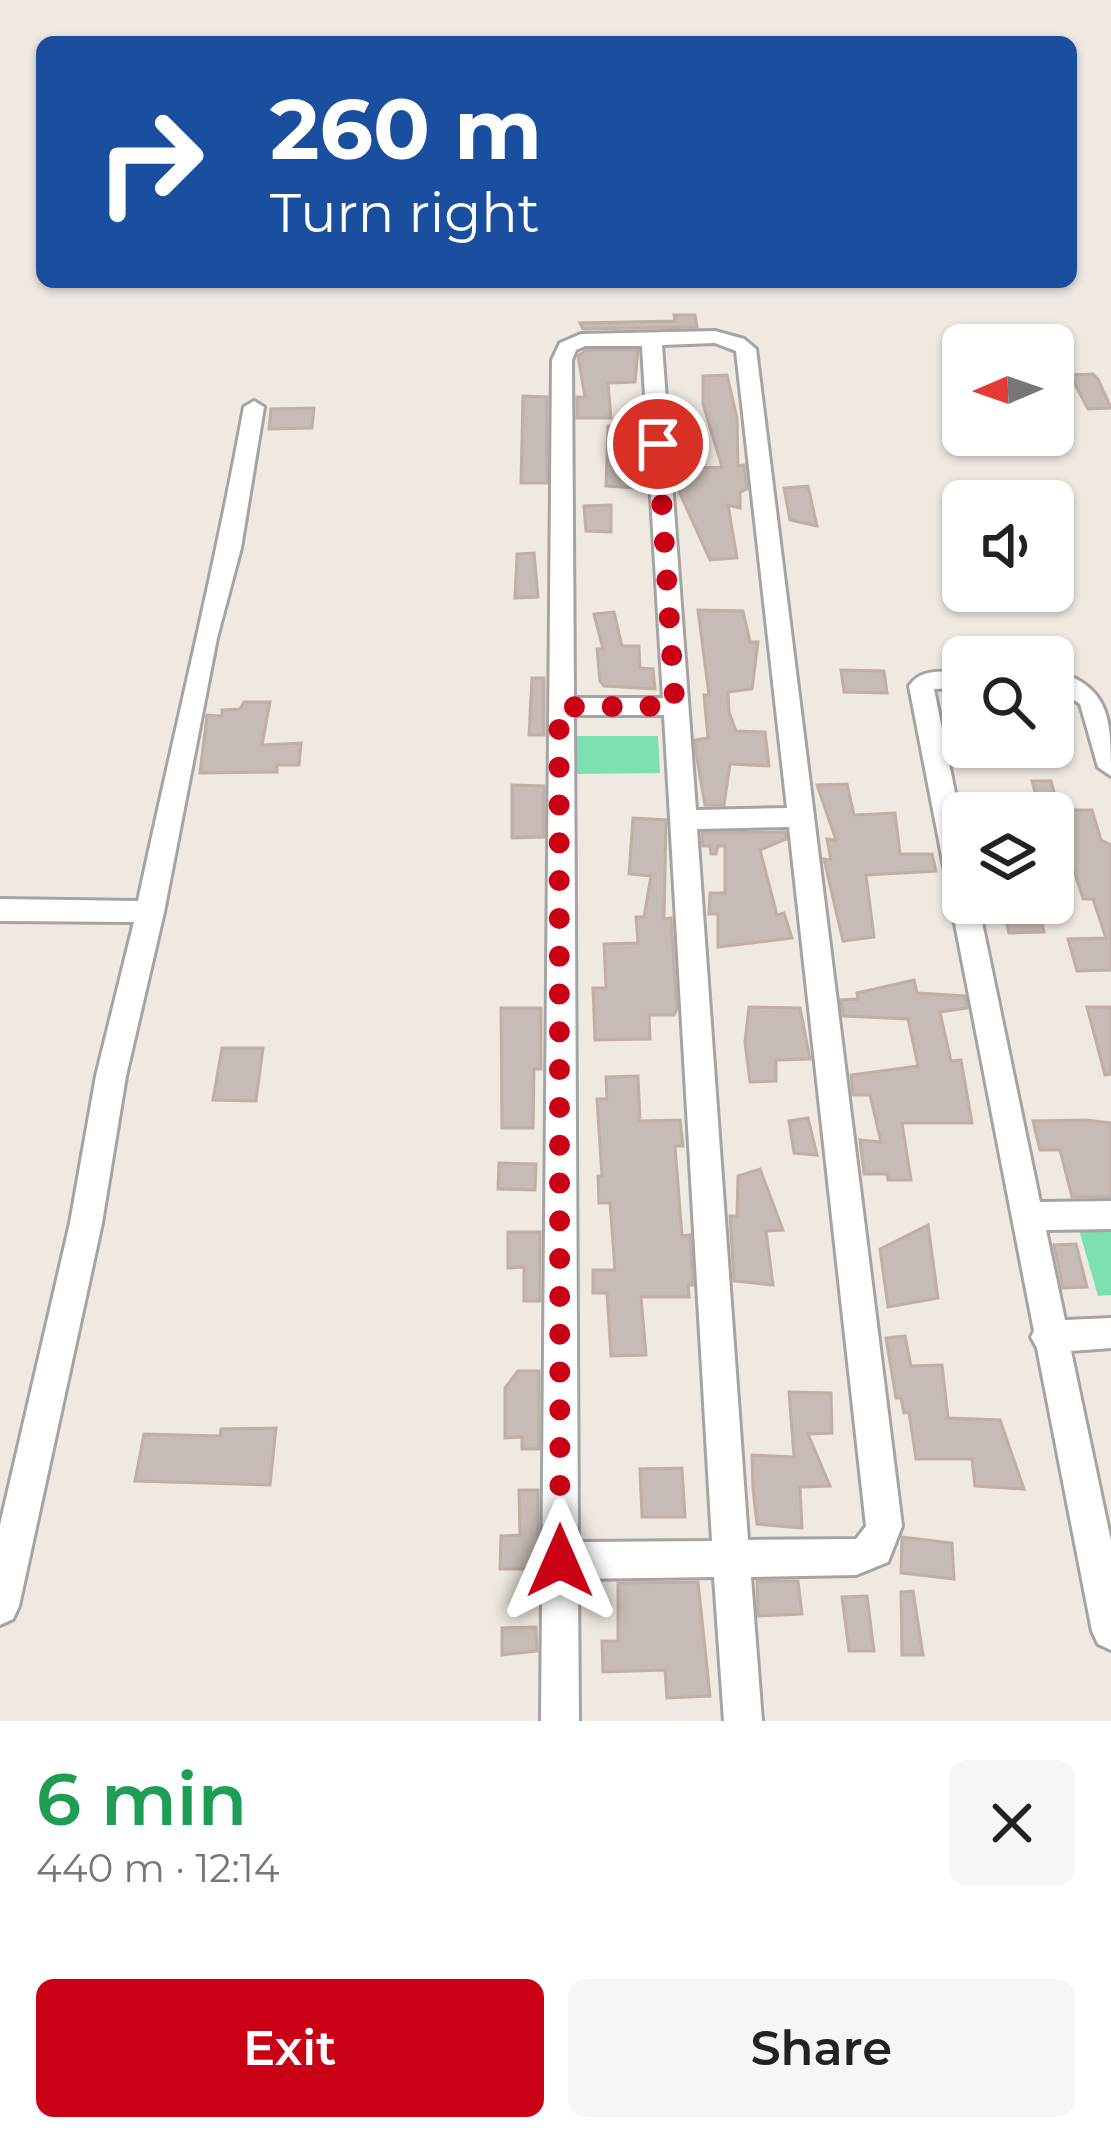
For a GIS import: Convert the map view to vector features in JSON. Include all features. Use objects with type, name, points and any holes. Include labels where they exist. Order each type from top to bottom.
[{"type":"street","points":[[560,1561],[731,1558],[856,1557],[875,1549],[884,1526],[746,349],[734,340],[581,340],[567,346],[562,359],[559,707],[560,1721],[561,1572],[731,1558]]},
{"type":"street","points":[[652,340],[743,1721]]},
{"type":"street","points":[[0,1606],[205,638],[242,491],[254,407]]},
{"type":"street","points":[[942,681],[925,681],[921,686],[942,794]]},
{"type":"street","points":[[1074,682],[1089,693],[1111,767]]},
{"type":"street","points":[[559,707],[675,706]]},
{"type":"street","points":[[682,820],[802,817]]},
{"type":"street","points":[[0,910],[150,911]]},
{"type":"street","points":[[968,924],[1111,1630]]},
{"type":"street","points":[[1026,1216],[1111,1215]]},
{"type":"street","points":[[1048,1336],[1111,1333]]},
{"type":"green space","points":[[575,736],[658,736],[660,773],[576,774]]},
{"type":"green space","points":[[1111,1229],[1111,1295],[1098,1296],[1079,1230]]},
{"type":"building","points":[[674,315],[695,315],[697,327],[583,329],[580,323],[675,321]]},
{"type":"building","points":[[586,350],[638,350],[635,382],[608,383],[611,418],[577,418],[577,397],[585,397],[578,356]]},
{"type":"building","points":[[1093,374],[1111,408],[1088,409],[1074,375]]},
{"type":"building","points":[[727,375],[737,418],[738,466],[744,465],[747,489],[740,492],[740,508],[728,505],[737,558],[710,560],[677,487],[676,469],[722,467],[703,404],[703,376]]},
{"type":"building","points":[[523,396],[547,397],[547,483],[521,483]]},
{"type":"building","points":[[314,408],[312,428],[269,429],[271,409]]},
{"type":"building","points":[[608,426],[642,427],[636,488],[606,486]]},
{"type":"building","points":[[808,486],[817,526],[790,520],[784,488]]},
{"type":"building","points":[[611,505],[611,532],[586,531],[584,506]]},
{"type":"building","points":[[534,553],[538,597],[515,598],[517,554]]},
{"type":"building","points":[[698,610],[743,611],[750,642],[758,642],[752,689],[728,692],[729,712],[736,731],[765,732],[769,766],[730,764],[724,805],[705,805],[696,753],[695,740],[708,738],[704,695],[709,695]]},
{"type":"building","points":[[614,612],[622,646],[639,646],[640,668],[653,669],[655,689],[604,686],[600,681],[597,649],[603,649],[594,614]]},
{"type":"building","points":[[841,670],[884,671],[887,693],[844,692]]},
{"type":"building","points":[[532,678],[544,678],[544,735],[529,735]]},
{"type":"building","points":[[244,702],[270,702],[262,745],[301,743],[299,765],[277,765],[277,772],[200,773],[207,715],[222,716],[222,710],[240,709]]},
{"type":"building","points":[[1032,781],[1051,781],[1054,792],[1035,792]]},
{"type":"building","points":[[847,784],[854,815],[895,813],[900,854],[932,854],[936,871],[866,875],[874,937],[843,941],[824,859],[831,860],[827,839],[836,840],[817,785]]},
{"type":"building","points":[[512,785],[544,786],[544,837],[512,838]]},
{"type":"building","points":[[1074,810],[1092,810],[1101,840],[1111,845],[1111,970],[1077,971],[1068,939],[1106,938],[1093,899],[1083,899],[1074,870]]},
{"type":"building","points":[[633,818],[666,820],[664,919],[671,918],[677,1009],[674,1015],[649,1015],[650,1039],[595,1040],[593,988],[606,988],[604,944],[638,943],[636,917],[644,917],[651,876],[629,874]]},
{"type":"building","points":[[785,832],[786,839],[760,850],[777,915],[784,913],[792,938],[718,947],[718,914],[709,914],[710,893],[725,893],[725,846],[711,854],[710,846],[703,846],[702,833]]},
{"type":"building","points":[[1007,924],[1042,924],[1044,932],[1009,933]]},
{"type":"building","points":[[914,980],[917,993],[965,996],[967,1008],[940,1012],[951,1061],[961,1060],[972,1123],[902,1123],[911,1180],[888,1180],[887,1174],[864,1174],[860,1140],[881,1142],[870,1095],[853,1095],[851,1075],[918,1066],[908,1019],[843,1016],[841,1000]]},
{"type":"building","points":[[749,1007],[800,1008],[810,1059],[776,1060],[776,1081],[750,1082],[745,1042]]},
{"type":"building","points":[[1087,1007],[1111,1007],[1111,1074],[1105,1075]]},
{"type":"building","points":[[501,1008],[541,1008],[541,1069],[534,1069],[533,1128],[502,1128]]},
{"type":"building","points":[[222,1048],[263,1048],[256,1101],[213,1100]]},
{"type":"building","points":[[638,1076],[640,1121],[680,1120],[683,1146],[675,1146],[682,1236],[690,1235],[693,1285],[688,1285],[689,1297],[641,1297],[646,1355],[611,1356],[607,1293],[593,1293],[593,1270],[615,1270],[610,1203],[599,1203],[597,1099],[607,1099],[606,1077]]},
{"type":"building","points":[[808,1118],[817,1155],[794,1153],[789,1121]]},
{"type":"building","points":[[1033,1121],[1111,1123],[1111,1197],[1072,1197],[1060,1150],[1040,1150]]},
{"type":"building","points":[[499,1163],[536,1164],[535,1190],[498,1189]]},
{"type":"building","points":[[760,1169],[783,1230],[766,1231],[773,1285],[734,1281],[730,1216],[737,1216],[738,1176]]},
{"type":"building","points":[[928,1225],[938,1298],[888,1307],[880,1249]]},
{"type":"building","points":[[508,1232],[540,1232],[540,1301],[524,1301],[524,1267],[508,1268]]},
{"type":"building","points":[[1076,1244],[1087,1287],[1063,1288],[1054,1245]]},
{"type":"building","points":[[905,1336],[911,1366],[942,1365],[948,1418],[1000,1420],[1024,1489],[975,1486],[972,1459],[916,1459],[909,1412],[904,1413],[901,1398],[896,1398],[886,1338]]},
{"type":"building","points":[[518,1371],[539,1371],[539,1449],[522,1449],[522,1437],[505,1438],[505,1388]]},
{"type":"building","points":[[789,1392],[831,1393],[832,1433],[808,1434],[830,1486],[800,1487],[802,1528],[757,1524],[753,1489],[752,1455],[794,1457]]},
{"type":"building","points":[[276,1428],[270,1485],[135,1481],[144,1434],[220,1436],[221,1429]]},
{"type":"building","points":[[682,1468],[685,1517],[642,1517],[640,1469]]},
{"type":"building","points":[[519,1490],[538,1490],[538,1569],[500,1569],[501,1536],[520,1535]]},
{"type":"building","points":[[902,1537],[952,1543],[954,1579],[901,1573]]},
{"type":"building","points":[[757,1581],[798,1581],[802,1614],[758,1616]]},
{"type":"building","points":[[698,1582],[710,1696],[667,1698],[665,1670],[603,1672],[602,1641],[618,1641],[618,1583]]},
{"type":"building","points":[[913,1591],[923,1655],[902,1655],[901,1592]]},
{"type":"building","points":[[867,1596],[874,1651],[849,1651],[842,1597]]},
{"type":"building","points":[[536,1627],[537,1651],[502,1655],[502,1628]]},
{"type":"route","points":[[560,1561],[559,707],[675,706],[658,444]]}]
